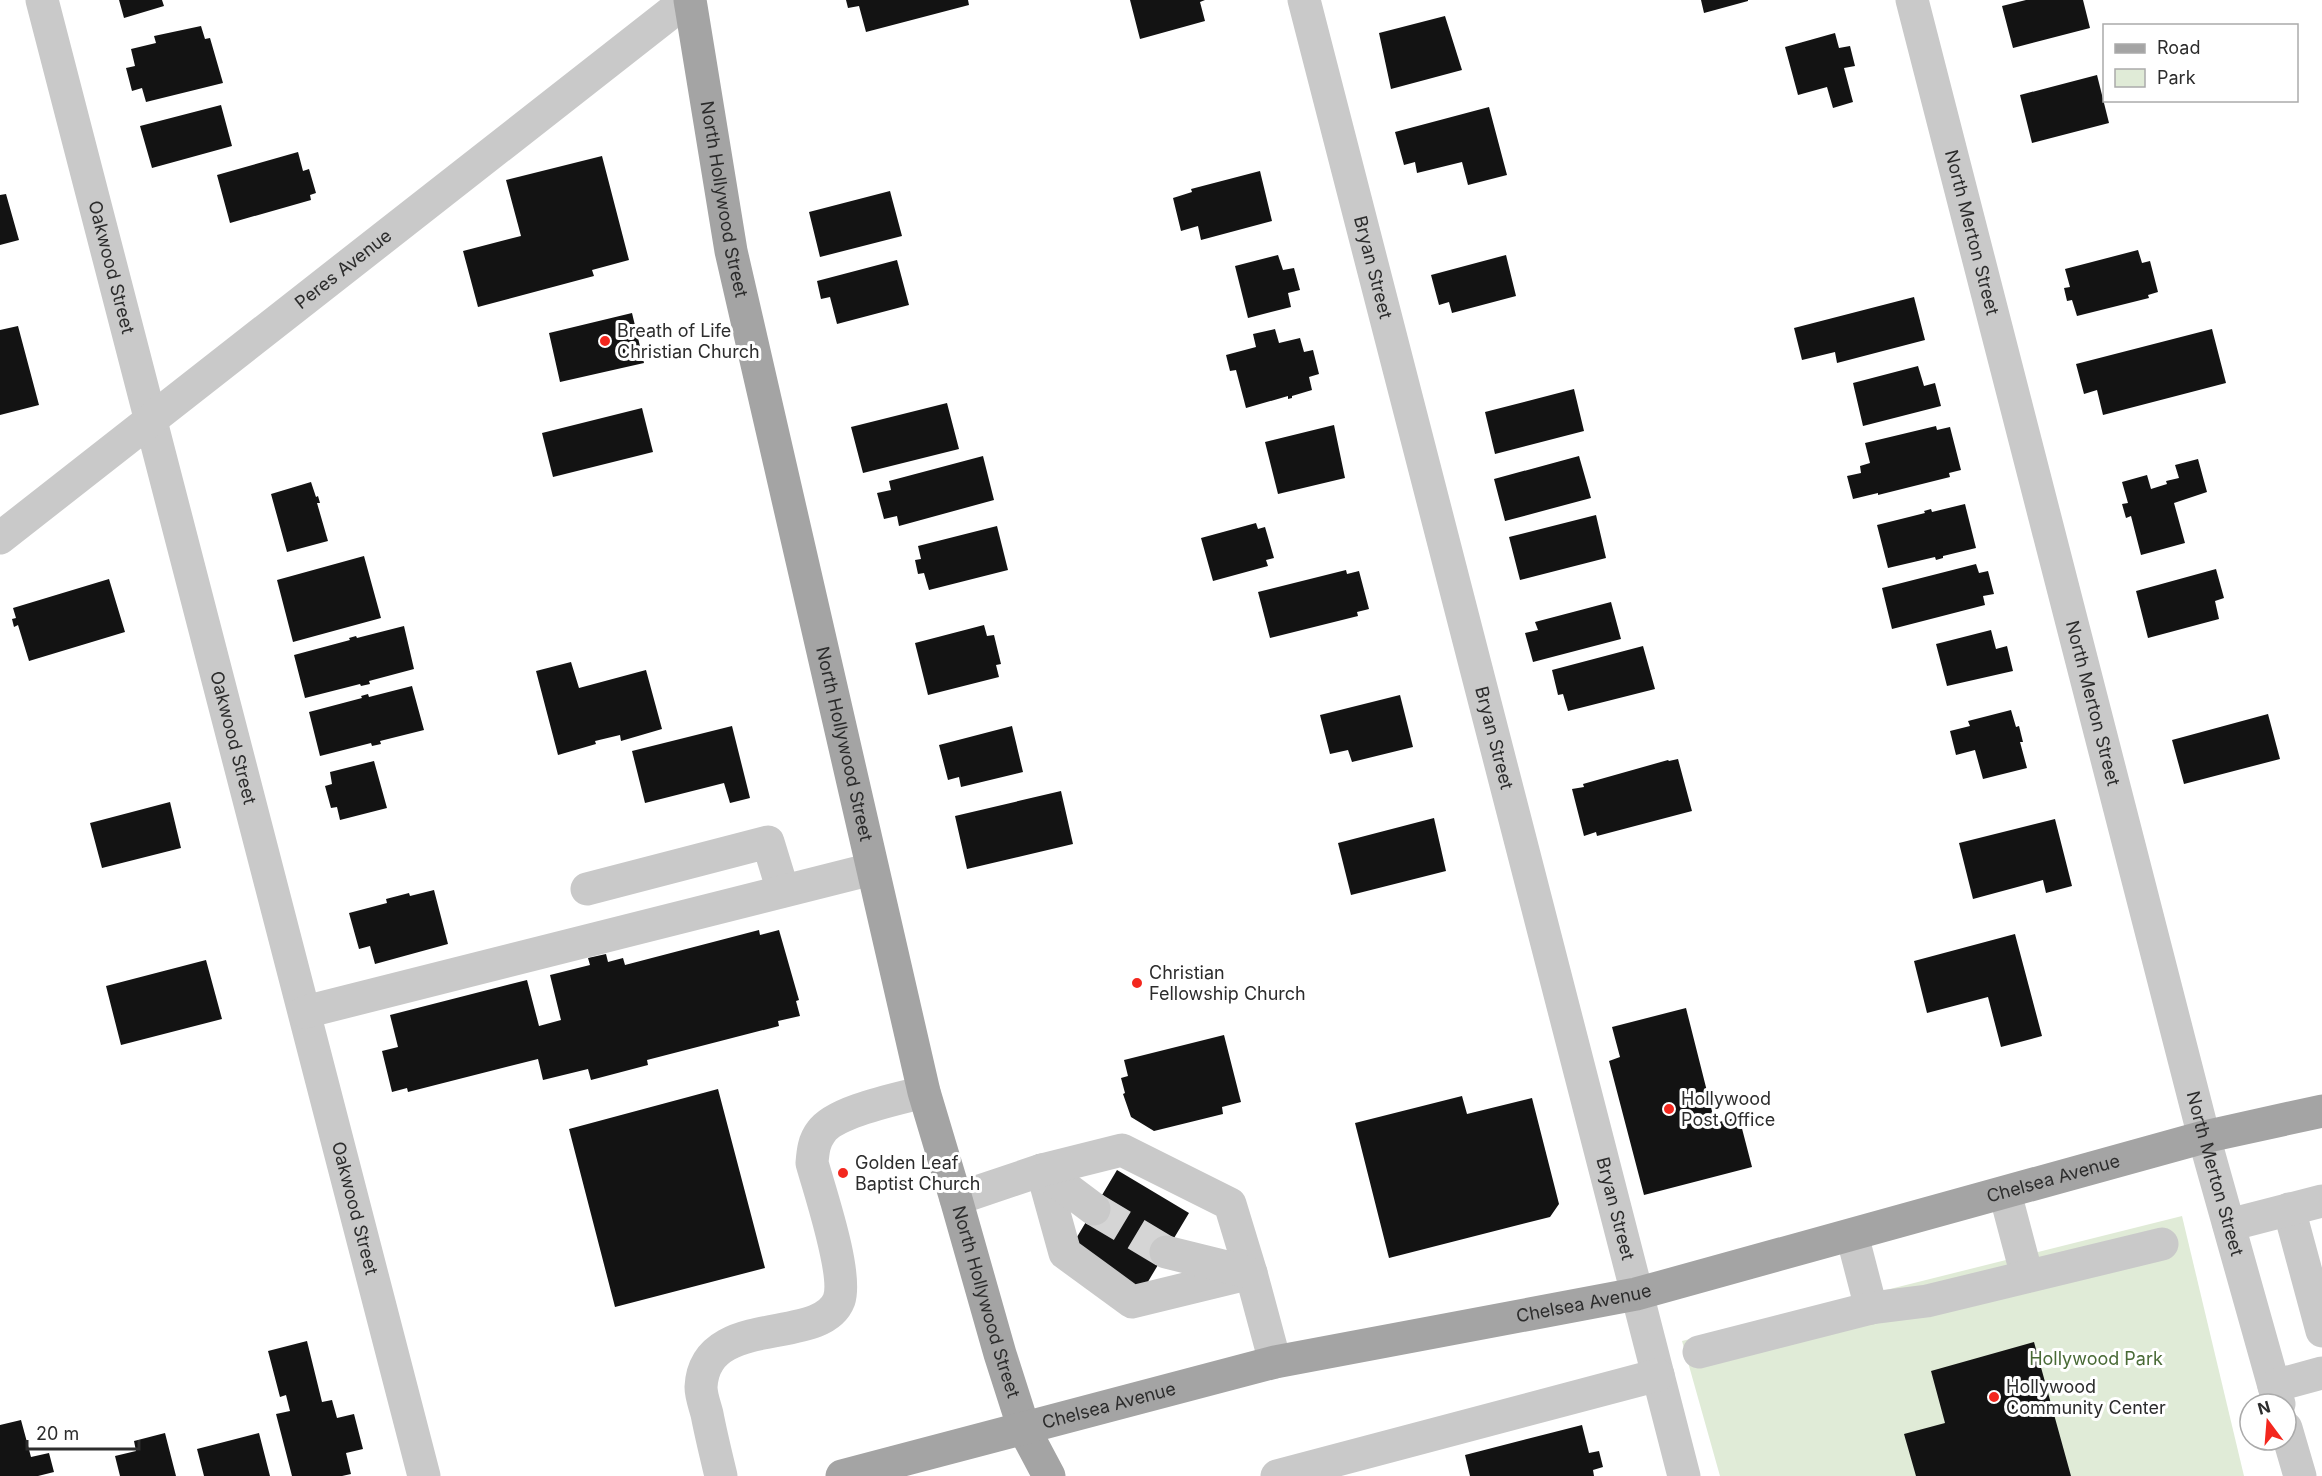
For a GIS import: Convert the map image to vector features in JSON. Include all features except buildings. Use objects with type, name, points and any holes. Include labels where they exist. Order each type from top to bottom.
[{"type":"main road","name":"North Hollywood Street","points":[[689,0],[731,251],[924,1092],[1024,1429],[1049,1476]]},
{"type":"main road","name":"Chelsea Avenue","points":[[842,1476],[1275,1362],[1636,1294],[2204,1137],[2322,1111]]},
{"type":"street","name":"Oakwood Street","points":[[42,0],[424,1476]]},
{"type":"street","name":"Peres Avenue","points":[[0,538],[689,0]]},
{"type":"street","name":"Bryan Street","points":[[1304,0],[1684,1476]]},
{"type":"street","name":"North Merton Street","points":[[1912,0],[2204,1137],[2276,1392]]},
{"type":"street","points":[[587,890],[768,842],[783,891]]},
{"type":"street","points":[[305,1012],[872,869]]},
{"type":"street","points":[[721,1476],[701,1390],[704,1366],[717,1350],[737,1340],[824,1318],[839,1301],[841,1280],[839,1269],[812,1162],[813,1147],[821,1130],[842,1115],[924,1092]]},
{"type":"street","points":[[956,1199],[1042,1170],[1122,1150],[1230,1204],[1275,1362]]},
{"type":"street","points":[[1042,1170],[1094,1209]]},
{"type":"street","points":[[1042,1170],[1065,1253],[1132,1302],[1251,1273]]},
{"type":"street","points":[[2005,1192],[2027,1276]]},
{"type":"street","points":[[2229,1225],[2322,1201]]},
{"type":"street","points":[[2289,1209],[2322,1331]]},
{"type":"street","points":[[1851,1235],[1871,1308]]},
{"type":"street","points":[[1700,1352],[1871,1308],[1927,1300],[2162,1244]]},
{"type":"street","points":[[1166,1252],[1251,1273]]},
{"type":"street","points":[[2283,1392],[2322,1372]]},
{"type":"street","points":[[1277,1476],[1658,1375]]},
{"type":"street","points":[[2293,1452],[2300,1476]]},
{"type":"green space","name":"Hollywood Park","points":[[2182,1216],[2244,1476],[1720,1476],[1682,1341]]},
{"type":"tunnel","points":[[1094,1209],[1166,1252]]},
{"type":"place","name":"Breath of Life Christian Church","points":[[605,341]]},
{"type":"place","name":"Christian Fellowship Church","points":[[1137,983]]},
{"type":"place","name":"Hollywood Post Office","points":[[1669,1109]]},
{"type":"place","name":"Golden Leaf Baptist Church","points":[[843,1173]]},
{"type":"place","name":"Hollywood Community Center","points":[[1994,1397]]}]
